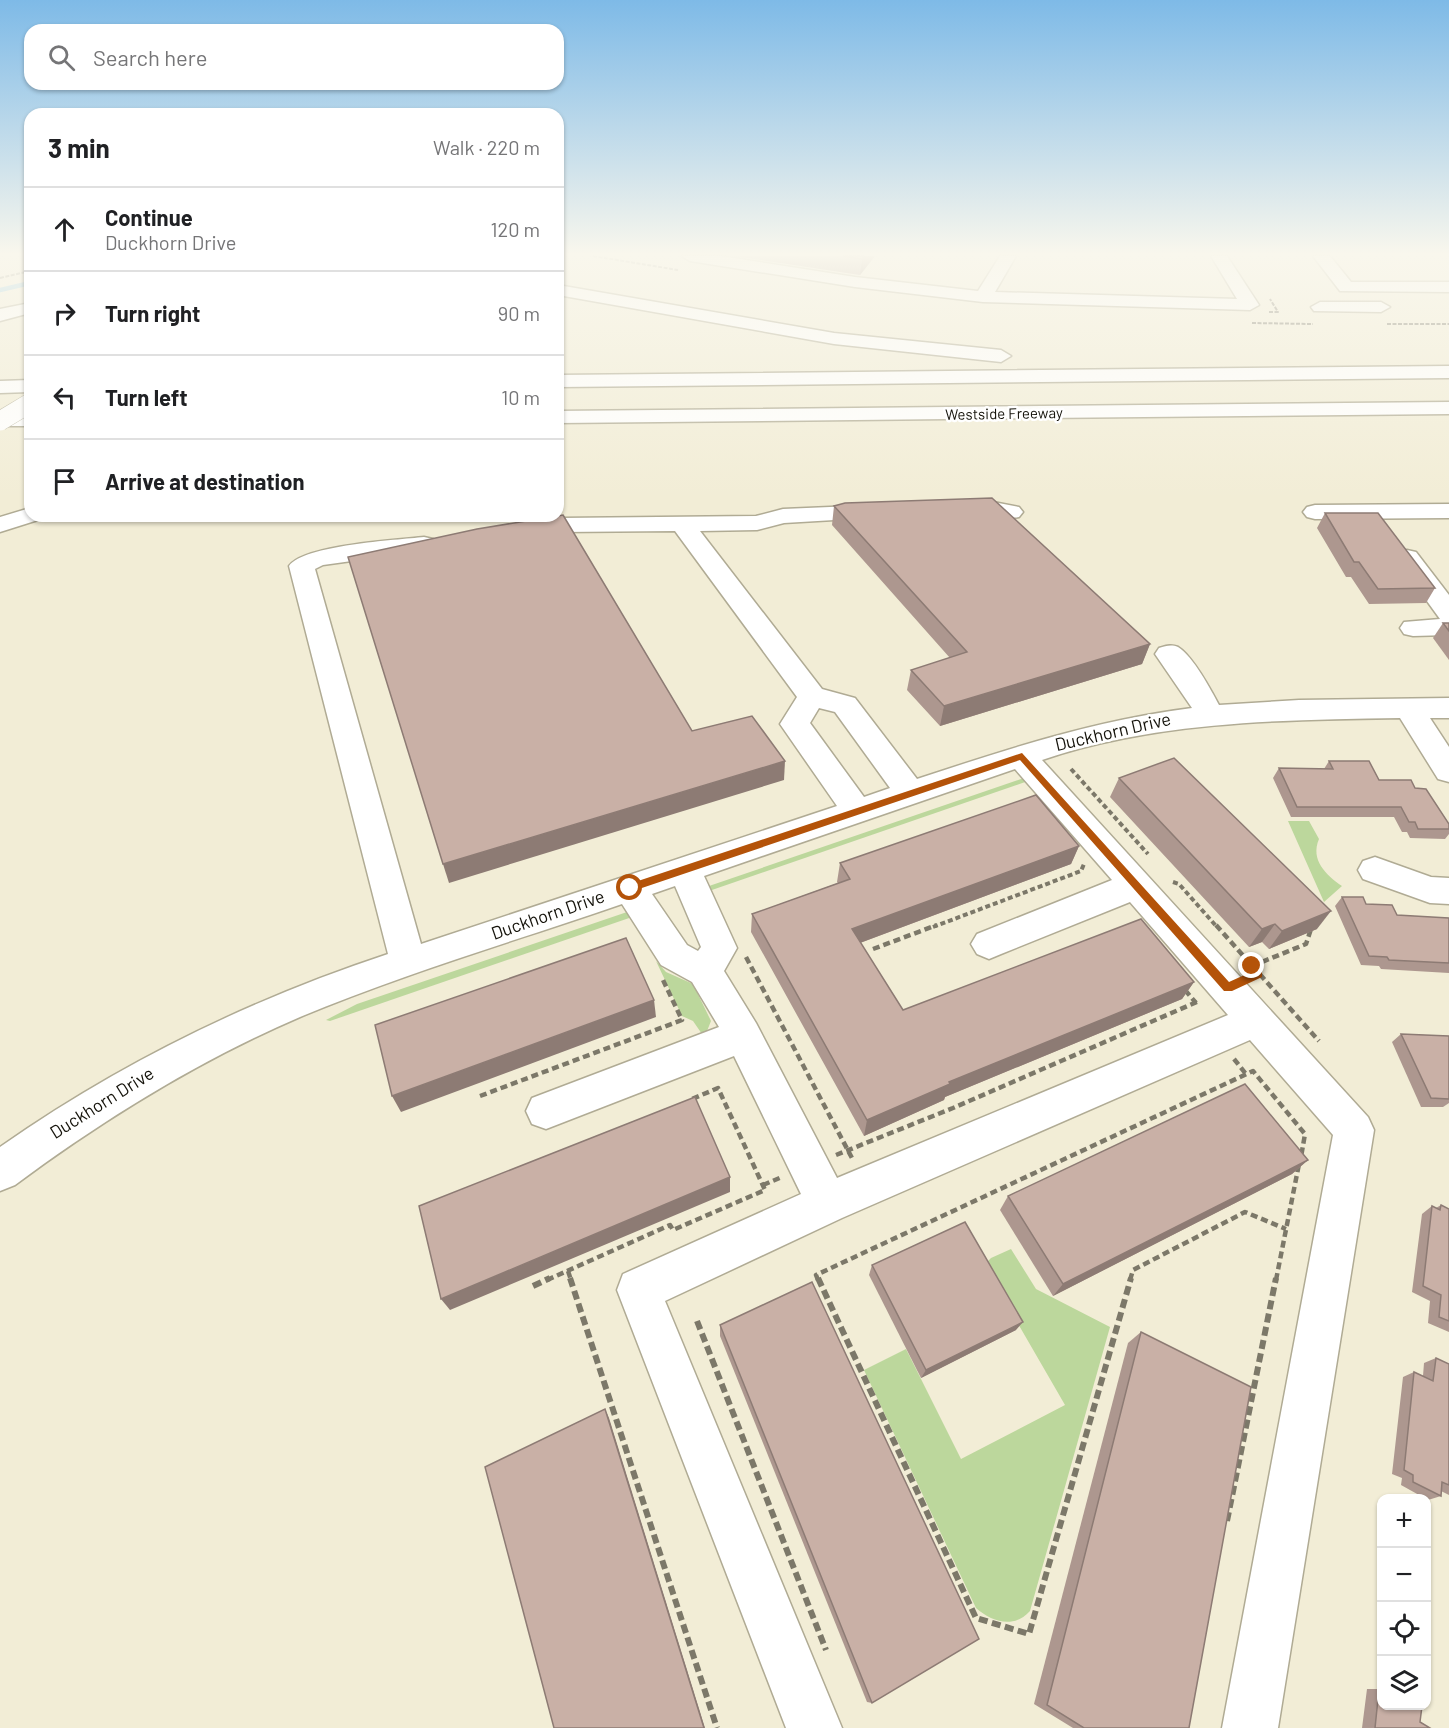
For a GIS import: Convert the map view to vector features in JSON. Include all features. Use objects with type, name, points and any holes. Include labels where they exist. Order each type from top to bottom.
[{"type":"main road","points":[[830,337],[885,346],[1014,356]]},
{"type":"main road","points":[[1038,357],[1192,364],[1266,372]]},
{"type":"main road","points":[[564,381],[1266,372],[1449,372]]},
{"type":"main road","points":[[0,387],[24,386]]},
{"type":"main road","points":[[0,403],[24,389]]},
{"type":"main road","points":[[0,420],[24,406]]},
{"type":"main road","name":"Westside Freeway","points":[[564,417],[860,416],[1449,408]]},
{"type":"main road","points":[[564,433],[860,416]]},
{"type":"main road","points":[[0,420],[24,420]]},
{"type":"main road","points":[[936,509],[983,507],[1011,512]]},
{"type":"main road","points":[[500,536],[522,534],[561,525],[757,523],[783,516],[900,511]]},
{"type":"main road","points":[[1315,512],[1440,511],[1449,532]]},
{"type":"main road","points":[[1373,512],[1449,613]]},
{"type":"main road","points":[[0,525],[24,517]]},
{"type":"main road","points":[[682,524],[812,696],[845,705],[910,794]]},
{"type":"main road","points":[[408,962],[302,566],[317,558],[443,542]]},
{"type":"main road","points":[[1413,628],[1449,627]]},
{"type":"main road","points":[[1169,654],[1193,684],[1210,714]]},
{"type":"main road","points":[[812,696],[795,724],[856,812]]},
{"type":"main road","points":[[1408,708],[1449,771]]},
{"type":"main road","name":"Duckhorn Drive","points":[[0,1171],[98,1103],[216,1037],[330,989],[1022,756],[1130,725],[1210,714],[1449,708]]},
{"type":"main road","points":[[1022,756],[1140,879],[1234,982],[1257,1020],[1354,1130],[1250,1728]]},
{"type":"main road","points":[[684,870],[719,948],[743,1035],[828,1173]]},
{"type":"main road","points":[[1375,870],[1430,890],[1449,891]]},
{"type":"main road","points":[[989,944],[1140,879]]},
{"type":"main road","points":[[630,888],[674,955],[722,959]]},
{"type":"main road","points":[[814,1728],[639,1290],[828,1173],[1257,1020]]},
{"type":"main road","points":[[546,1111],[743,1035]]},
{"type":"path","points":[[1071,769],[1140,879]]},
{"type":"path","points":[[1081,871],[1089,854]]},
{"type":"path","points":[[873,949],[1081,871],[1179,884],[1234,982],[1322,1044]]},
{"type":"path","points":[[828,1173],[953,1108],[1234,982],[1306,944],[1311,935],[1312,923]]},
{"type":"path","points":[[722,959],[828,1173]]},
{"type":"path","points":[[480,1096],[682,1020],[662,977]]},
{"type":"path","points":[[1181,985],[1234,982]]},
{"type":"path","points":[[1225,1531],[1286,1229],[1305,1134],[1253,1071],[816,1275],[976,1618],[1029,1634],[1133,1270],[1245,1212],[1286,1229]]},
{"type":"path","points":[[533,1286],[670,1225],[673,1230],[765,1190],[718,1088],[686,1101]]},
{"type":"path","points":[[763,1185],[858,1168]]},
{"type":"path","points":[[568,1271],[717,1728]]},
{"type":"path","points":[[697,1321],[830,1662]]},
{"type":"green space","points":[[1024,778],[1028,781],[709,891],[709,886]]},
{"type":"green space","points":[[1288,821],[1309,821],[1319,839],[1317,854],[1321,866],[1342,886],[1324,902]]},
{"type":"green space","points":[[630,911],[635,916],[330,1021],[326,1020],[357,1004]]},
{"type":"green space","points":[[656,961],[666,972],[693,984],[711,1021],[707,1031],[702,1034],[693,1021],[682,1016]]},
{"type":"green space","points":[[1011,1249],[1036,1289],[1110,1327],[1030,1611],[1017,1620],[1003,1622],[989,1617],[976,1608],[864,1370],[906,1349],[961,1459],[1065,1405],[984,1265],[991,1258]]},
{"type":"building","points":[[992,498],[1150,644],[944,706],[911,670],[967,652],[834,506],[845,503]]},
{"type":"building","points":[[1325,513],[1378,513],[1435,588],[1378,589],[1359,562],[1354,562]]},
{"type":"building","points":[[564,517],[692,731],[752,716],[785,761],[443,864],[348,557],[520,522],[564,522]]},
{"type":"building","points":[[1443,623],[1449,623],[1449,631]]},
{"type":"building","points":[[1174,758],[1331,911],[1282,931],[1275,924],[1262,929],[1119,778]]},
{"type":"building","points":[[1329,761],[1369,761],[1379,780],[1411,780],[1415,788],[1426,789],[1449,824],[1449,829],[1418,829],[1415,822],[1409,822],[1401,807],[1297,807],[1279,768],[1333,769]]},
{"type":"building","points":[[1036,795],[1079,846],[852,929],[903,1010],[1141,919],[1194,982],[949,1082],[950,1084],[867,1120],[752,914],[850,879],[840,863]]},
{"type":"building","points":[[1342,897],[1363,897],[1366,904],[1392,905],[1397,915],[1449,918],[1449,963],[1389,960],[1387,957],[1369,956]]},
{"type":"building","points":[[626,938],[654,1000],[392,1096],[375,1025]]},
{"type":"building","points":[[1401,1034],[1449,1036],[1449,1099],[1431,1098]]},
{"type":"building","points":[[1245,1084],[1308,1160],[1063,1284],[1008,1196]]},
{"type":"building","points":[[695,1097],[730,1177],[441,1299],[419,1206]]},
{"type":"building","points":[[1441,1205],[1449,1209],[1449,1321],[1439,1317],[1441,1295],[1423,1286],[1432,1206],[1440,1210]]},
{"type":"building","points":[[965,1222],[1023,1322],[926,1370],[872,1265]]},
{"type":"building","points":[[812,1282],[979,1639],[872,1703],[720,1325]]},
{"type":"building","points":[[1141,1332],[1251,1387],[1189,1728],[1084,1728],[1047,1705]]},
{"type":"building","points":[[1436,1358],[1449,1364],[1449,1485],[1442,1482],[1441,1496],[1413,1482],[1413,1475],[1404,1470],[1414,1372],[1433,1381]]},
{"type":"building","points":[[605,1409],[704,1728],[554,1728],[485,1467]]},
{"type":"building","points":[[1377,1708],[1422,1710],[1420,1722],[1430,1728],[1375,1728]]},
{"type":"route","points":[[630,888],[1022,756],[1228,988],[1259,973],[1252,966]]}]
